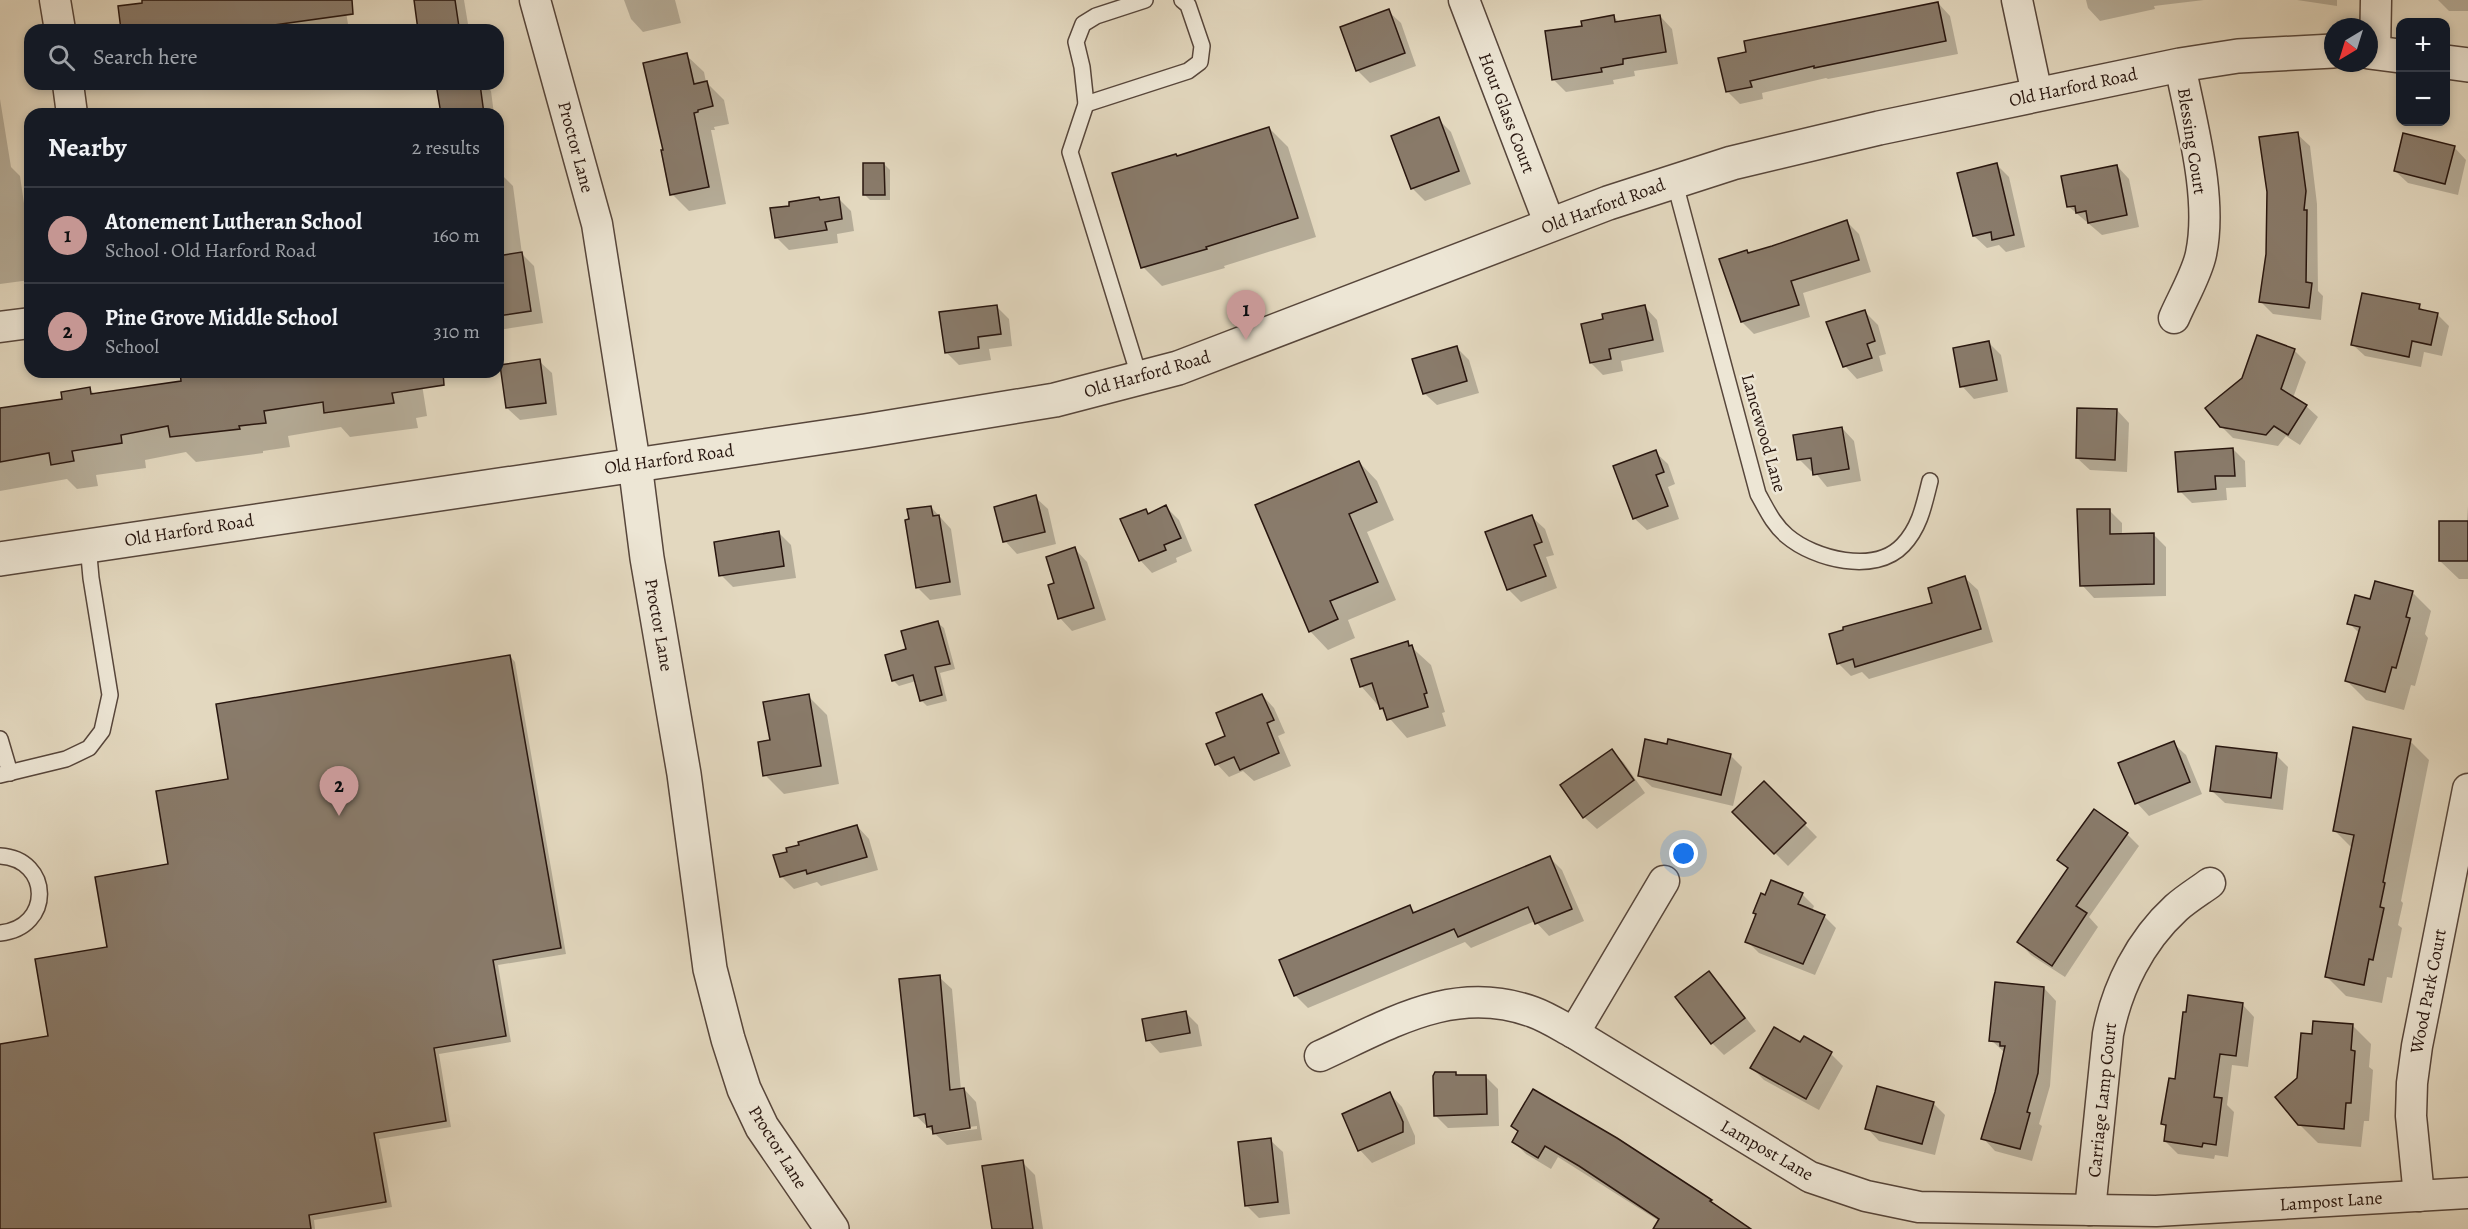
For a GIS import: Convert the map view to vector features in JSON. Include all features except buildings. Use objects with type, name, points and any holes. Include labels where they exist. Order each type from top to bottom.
[{"type":"street","points":[[56,0],[59,24]]},
{"type":"street","name":"Proctor Lane","points":[[535,0],[597,224],[635,464],[647,558],[684,774],[711,969],[728,1039],[744,1089],[762,1127],[832,1229]]},
{"type":"street","name":"Hour Glass Court","points":[[1464,0],[1550,225]]},
{"type":"street","points":[[2017,0],[2037,94]]},
{"type":"street","points":[[2376,0],[2381,54]]},
{"type":"street","name":"Old Harford Road","points":[[0,559],[856,432],[1055,400],[1178,368],[1550,225],[1674,180],[1784,149],[2180,65],[2238,56],[2324,51]]},
{"type":"street","points":[[2450,63],[2468,65]]},
{"type":"street","name":"Blessing Court","points":[[2174,318],[2201,255],[2204,223],[2201,174],[2180,65]]},
{"type":"street","points":[[69,90],[71,108]]},
{"type":"street","points":[[0,327],[24,324]]},
{"type":"street","name":"Wood Park Court","points":[[2419,1196],[2411,1116],[2412,1083],[2417,1046],[2468,789]]},
{"type":"street","points":[[1574,1033],[1664,881]]},
{"type":"street","name":"Carriage Lamp Court","points":[[2090,1210],[2108,1034],[2113,1007],[2125,977],[2151,935],[2176,908],[2210,883]]},
{"type":"street","name":"Lampost Lane","points":[[1320,1056],[1402,1018],[1437,1006],[1467,1002],[1498,1004],[1533,1012],[1574,1033],[1810,1177],[1866,1196],[1918,1218],[2090,1210],[2156,1211],[2234,1208],[2468,1192]]},
{"type":"lane","points":[[1140,379],[1070,152],[1086,104],[1082,67],[1076,42],[1083,24],[1096,16],[1146,0]]},
{"type":"lane","points":[[1086,104],[1188,71],[1200,62],[1202,46],[1188,5],[1182,0]]},
{"type":"lane","name":"Lancewood Lane","points":[[1674,180],[1758,494],[1774,523],[1796,543],[1812,550],[1839,559],[1872,560],[1893,552],[1909,537],[1920,520],[1930,482]]},
{"type":"lane","points":[[0,740],[5,774],[66,759],[89,748],[102,731],[110,695],[91,578],[88,545]]},
{"type":"lane","points":[[0,856],[10,856],[22,861],[38,881],[40,894],[38,906],[32,918],[23,927],[11,932],[0,933]]},
{"type":"place","name":"Atonement Lutheran School","points":[[1246,340]]},
{"type":"place","name":"Pine Grove Middle School","points":[[339,816]]}]
